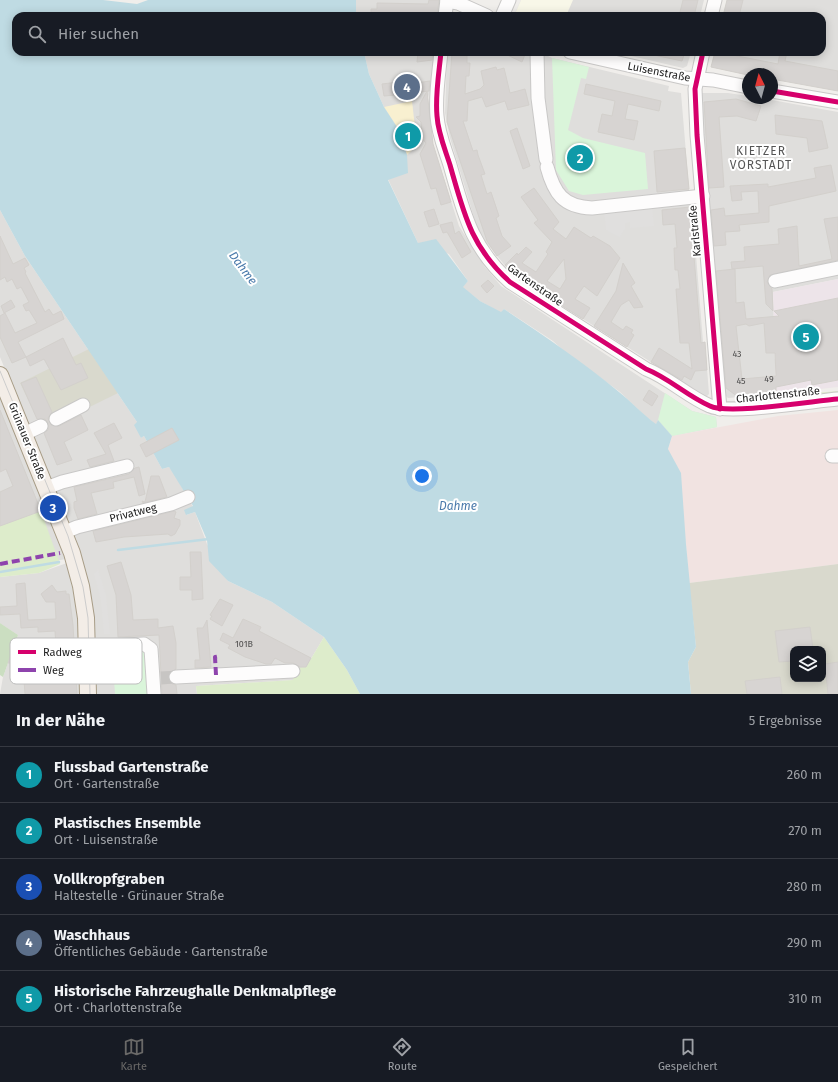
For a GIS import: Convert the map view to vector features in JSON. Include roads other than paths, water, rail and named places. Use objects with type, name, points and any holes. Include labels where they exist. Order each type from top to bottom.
[{"type":"main road","name":"Grünauer Straße","points":[[0,375],[46,488],[71,529],[86,618],[87,638]]},
{"type":"main road","name":"Grünauer Straße","points":[[88,684],[88,694]]},
{"type":"street","points":[[446,12],[447,0],[458,3],[477,12]]},
{"type":"street","points":[[504,12],[509,0]]},
{"type":"street","points":[[712,12],[715,0]]},
{"type":"street","name":"Gartenstraße","points":[[441,56],[437,96],[439,129],[468,225],[479,247],[490,261],[510,282],[535,299],[646,369],[710,406],[720,409]]},
{"type":"street","points":[[537,56],[538,98],[546,163],[555,188],[563,199],[574,206],[592,208],[703,196]]},
{"type":"street","name":"Luisenstraße","points":[[588,56],[685,78],[742,85]]},
{"type":"street","name":"Karlstraße","points":[[702,56],[696,79],[697,135],[720,409]]},
{"type":"street","points":[[778,92],[838,102]]},
{"type":"street","points":[[775,282],[838,268]]},
{"type":"street","name":"Charlottenstraße","points":[[720,409],[730,410],[838,398]]},
{"type":"street","points":[[56,419],[83,406]]},
{"type":"street","points":[[24,434],[41,426]]},
{"type":"street","points":[[46,488],[62,482],[127,466]]},
{"type":"street","name":"Privatweg","points":[[71,529],[171,504],[188,497]]},
{"type":"street","points":[[142,644],[151,649],[157,678],[154,694]]},
{"type":"street","points":[[176,677],[293,671]]},
{"type":"water","name":"Dahme","points":[[0,0],[103,0],[137,4],[148,0],[356,0],[356,12],[12,12],[12,56],[365,56],[369,74],[384,107],[397,127],[407,155],[408,173],[388,180],[418,243],[436,239],[468,281],[463,287],[480,301],[501,312],[504,309],[563,349],[624,396],[656,424],[658,420],[672,436],[668,449],[681,473],[696,647],[688,662],[691,694],[360,694],[347,670],[324,637],[272,602],[228,581],[209,561],[207,540],[195,512],[186,515],[184,510],[193,506],[169,467],[162,469],[144,436],[141,438],[134,425],[137,422],[25,256],[0,210]]},
{"type":"waterway","points":[[118,550],[209,539]]},
{"type":"waterway","points":[[0,572],[59,562]]},
{"type":"tunnel","points":[[161,678],[176,677]]},
{"type":"tram line","points":[[0,371],[68,536],[83,587],[88,618],[89,638]]},
{"type":"tram line","points":[[90,684],[90,694]]},
{"type":"place","name":"Waschhaus","points":[[407,87]]},
{"type":"place","name":"Flussbad Gartenstraße","points":[[408,136]]},
{"type":"place","name":"Plastisches Ensemble","points":[[580,158]]},
{"type":"place","name":"Historische Fahrzeughalle Denkmalpflege","points":[[806,337]]},
{"type":"place","name":"Vollkropfgraben","points":[[53,508]]},
{"type":"district","name":"KIETZER VORSTADT","points":[[761,158]]}]
